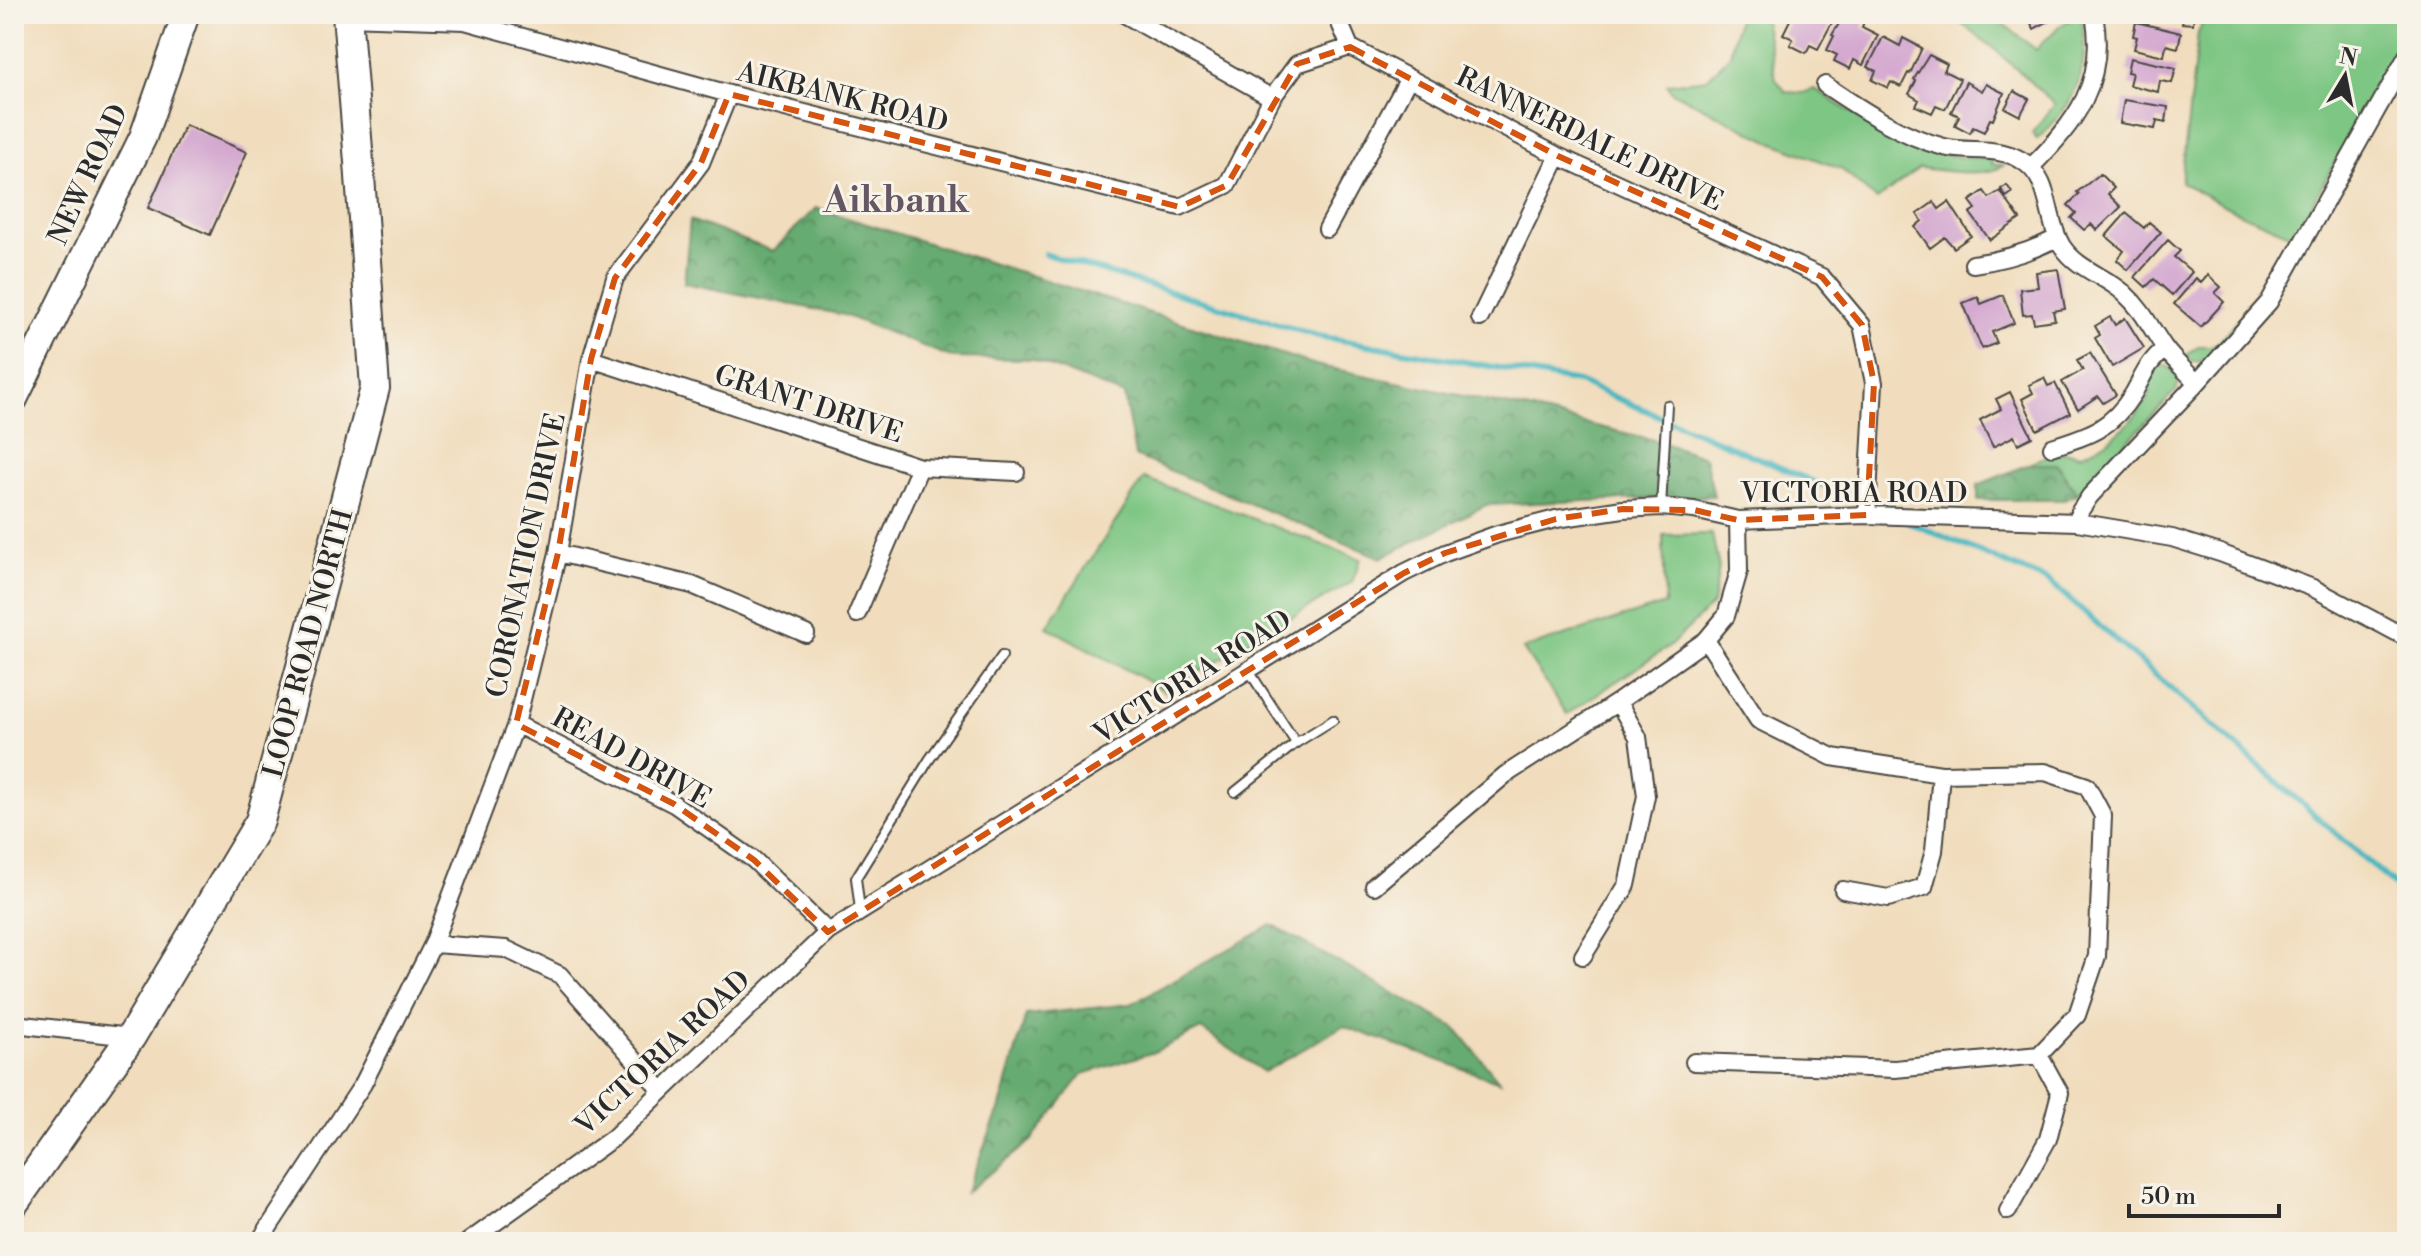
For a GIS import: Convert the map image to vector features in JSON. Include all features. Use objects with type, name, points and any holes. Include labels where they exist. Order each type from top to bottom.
[{"type":"highway","name":"LOOP ROAD NORTH","points":[[14,1203],[131,1037],[260,821],[375,388],[347,16]]},
{"type":"main road","name":"NEW ROAD","points":[[14,399],[143,137],[186,14]]},
{"type":"street","points":[[1124,14],[1272,98],[1297,64],[1350,47],[1336,14]]},
{"type":"street","points":[[2031,167],[2069,126],[2089,91],[2097,53],[2094,14]]},
{"type":"street","name":"AIKBANK ROAD","points":[[347,16],[465,21],[729,94],[1180,207],[1227,185],[1272,98]]},
{"type":"street","name":"RANNERDALE DRIVE","points":[[1350,47],[1558,156],[1822,277],[1862,325],[1874,383],[1867,515]]},
{"type":"street","points":[[2077,522],[2090,496],[2269,302],[2407,56]]},
{"type":"street","points":[[1327,229],[1409,78]]},
{"type":"street","points":[[1825,85],[1860,108],[1940,146],[2010,155],[2031,167],[2045,191],[2057,238],[2064,250],[2083,269],[2125,294],[2145,316],[2165,349],[2197,383]]},
{"type":"street","name":"CORONATION DRIVE","points":[[259,1242],[363,1084],[433,944],[516,724],[558,553],[591,359],[615,278],[701,163],[729,94]]},
{"type":"street","points":[[1480,318],[1558,156]]},
{"type":"street","points":[[1973,264],[2004,260],[2057,238]]},
{"type":"street","points":[[2052,447],[2096,433],[2110,421],[2128,401],[2151,362],[2165,349]]},
{"type":"street","name":"GRANT DRIVE","points":[[591,359],[920,467],[1016,472]]},
{"type":"street","points":[[857,614],[920,467]]},
{"type":"street","name":"VICTORIA ROAD","points":[[468,1242],[613,1138],[828,932],[1404,573],[1445,553],[1498,534],[1556,519],[1661,507],[1694,510],[1738,520],[1867,515],[2077,522],[2172,538],[2220,553],[2313,588],[2407,638]]},
{"type":"street","points":[[1374,886],[1505,775],[1618,702],[1706,640],[1726,616],[1739,571],[1738,520]]},
{"type":"street","points":[[558,553],[692,585],[806,634]]},
{"type":"street","points":[[1694,1062],[1895,1069],[2039,1055],[2077,1015],[2097,956],[2103,816],[2087,786],[2045,772],[1941,774],[1832,757],[1758,720],[1706,640]]},
{"type":"street","points":[[1583,956],[1627,885],[1646,796],[1638,737],[1618,702]]},
{"type":"street","name":"READ DRIVE","points":[[516,724],[674,804],[754,860],[828,932]]},
{"type":"street","points":[[1843,890],[1888,898],[1924,887],[1934,851],[1941,774]]},
{"type":"street","points":[[433,944],[506,949],[560,975],[662,1091]]},
{"type":"street","points":[[14,1024],[131,1037]]},
{"type":"street","points":[[2008,1211],[2048,1139],[2060,1093],[2039,1055]]},
{"type":"lane","points":[[1661,507],[1667,405]]},
{"type":"lane","points":[[860,911],[856,878],[929,760],[1002,656]]},
{"type":"lane","points":[[1249,671],[1296,743]]},
{"type":"lane","points":[[1235,792],[1296,743],[1333,720]]},
{"type":"highlighted area","points":[[1350,47],[1558,156],[1822,277],[1862,325],[1874,383],[1867,515],[1738,520],[1694,510],[1623,509],[1556,519],[1445,553],[1404,573],[828,932],[754,860],[674,804],[516,724],[558,553],[591,359],[615,278],[701,163],[729,94],[1180,207],[1227,185],[1297,64]]},
{"type":"green space","points":[[1739,14],[1763,14],[1776,79],[1786,92],[1803,93],[1814,89],[1881,129],[1916,145],[1953,156],[1993,159],[1992,164],[2003,166],[1985,172],[1919,168],[1877,200],[1841,169],[1769,141],[1672,92],[1667,84],[1707,79],[1730,55]]},
{"type":"green space","points":[[1949,14],[1991,14],[2036,50],[2058,27],[2080,14],[2084,51],[2078,83],[2062,112],[2037,139],[2032,133],[2055,104],[1993,48]]},
{"type":"green space","points":[[2206,14],[2407,14],[2407,33],[2294,236],[2233,210],[2181,182],[2198,33]]},
{"type":"green space","points":[[816,208],[1316,365],[1530,410],[1658,441],[1705,457],[1714,496],[1486,505],[1381,558],[1135,456],[1124,395],[1032,359],[953,358],[844,315],[684,283],[690,220],[773,251]]},
{"type":"green space","points":[[2260,294],[2226,341],[2210,357],[2197,362],[2185,357],[2198,346],[2211,346],[2220,341]]},
{"type":"green space","points":[[2159,365],[2166,365],[2177,376],[2176,391],[2077,494],[2057,464],[2029,464],[2060,453],[2079,455],[2118,433],[2147,399],[2151,376]]},
{"type":"green space","points":[[2029,464],[2057,464],[2077,494],[2064,500],[1978,500],[1978,485]]},
{"type":"green space","points":[[1144,478],[1361,559],[1352,582],[1166,691],[1047,627]]},
{"type":"green space","points":[[1712,534],[1719,568],[1713,604],[1670,646],[1567,714],[1523,649],[1665,604],[1663,535]]},
{"type":"green space","points":[[1272,925],[1456,1028],[1500,1082],[1343,1026],[1264,1072],[1201,1029],[1154,1052],[1083,1074],[1031,1141],[966,1192],[999,1110],[1026,1015],[1131,1004]]},
{"type":"building","points":[[1790,14],[1824,14],[1834,19],[1818,49],[1810,45],[1806,53],[1790,45],[1793,39],[1783,34]]},
{"type":"building","points":[[1845,14],[1865,19],[1862,27],[1878,35],[1863,65],[1854,60],[1850,69],[1834,61],[1837,55],[1827,50]]},
{"type":"building","points":[[2026,14],[2062,14],[2034,29]]},
{"type":"building","points":[[2149,14],[2171,14],[2170,20]]},
{"type":"building","points":[[2184,15],[2194,17],[2193,24],[2182,23]]},
{"type":"building","points":[[2136,22],[2181,33],[2178,48],[2166,45],[2164,56],[2134,49]]},
{"type":"building","points":[[1883,37],[1900,46],[1903,38],[1922,48],[1901,87],[1891,82],[1888,88],[1872,80],[1876,71],[1868,67]]},
{"type":"building","points":[[1929,55],[1947,64],[1944,71],[1960,79],[1945,109],[1936,105],[1932,113],[1916,106],[1919,100],[1909,94]]},
{"type":"building","points":[[2130,58],[2176,68],[2172,83],[2160,81],[2158,92],[2129,85],[2132,73],[2127,72]]},
{"type":"building","points":[[1966,82],[1982,91],[1986,84],[2004,93],[1993,120],[1990,119],[1984,132],[1973,127],[1970,133],[1955,125],[1959,116],[1951,112]]},
{"type":"building","points":[[2014,91],[2029,99],[2020,116],[2005,108]]},
{"type":"building","points":[[2124,100],[2168,107],[2166,122],[2157,120],[2155,129],[2120,123]]},
{"type":"building","points":[[185,125],[247,152],[210,235],[148,208]]},
{"type":"building","points":[[2100,174],[2114,188],[2108,194],[2121,207],[2097,230],[2091,224],[2084,230],[2071,218],[2076,213],[2068,205],[2079,194],[2077,192]]},
{"type":"building","points":[[2007,185],[2012,193],[2006,197],[2001,189]]},
{"type":"building","points":[[1984,191],[1989,198],[2000,191],[2020,219],[1990,240],[1970,213],[1976,209],[1970,201]]},
{"type":"building","points":[[1934,202],[1939,209],[1949,202],[1971,236],[1954,248],[1945,237],[1930,248],[1915,227],[1922,221],[1917,214]]},
{"type":"building","points":[[2126,213],[2144,228],[2149,222],[2161,232],[2128,270],[2117,260],[2124,251],[2106,236]]},
{"type":"building","points":[[2168,240],[2180,251],[2174,257],[2192,272],[2172,295],[2154,279],[2146,287],[2135,277]]},
{"type":"building","points":[[2058,269],[2065,309],[2053,311],[2055,320],[2034,323],[2032,314],[2023,315],[2020,289],[2038,287],[2036,272]]},
{"type":"building","points":[[2208,275],[2221,287],[2215,293],[2224,302],[2201,327],[2174,304],[2196,278],[2201,283]]},
{"type":"building","points":[[2003,295],[2014,323],[1992,332],[1997,343],[1982,349],[1963,303],[1978,297],[1981,304]]},
{"type":"building","points":[[2110,317],[2115,325],[2125,318],[2144,348],[2112,367],[2095,338],[2100,335],[2095,326]]},
{"type":"building","points":[[2090,353],[2116,395],[2103,403],[2098,396],[2078,409],[2062,382],[2083,370],[2077,360]]},
{"type":"building","points":[[2044,378],[2048,386],[2055,383],[2070,413],[2037,430],[2022,399],[2033,393],[2029,385]]},
{"type":"building","points":[[2010,392],[2032,437],[2018,444],[2014,436],[1993,447],[1980,420],[2001,409],[1996,399]]},
{"type":"waterway","points":[[1045,254],[1318,336],[1579,382],[1866,504]]},
{"type":"waterway","points":[[1909,522],[2050,582],[2407,896]]},
{"type":"district","name":"Aikbank","points":[[896,199]]}]
